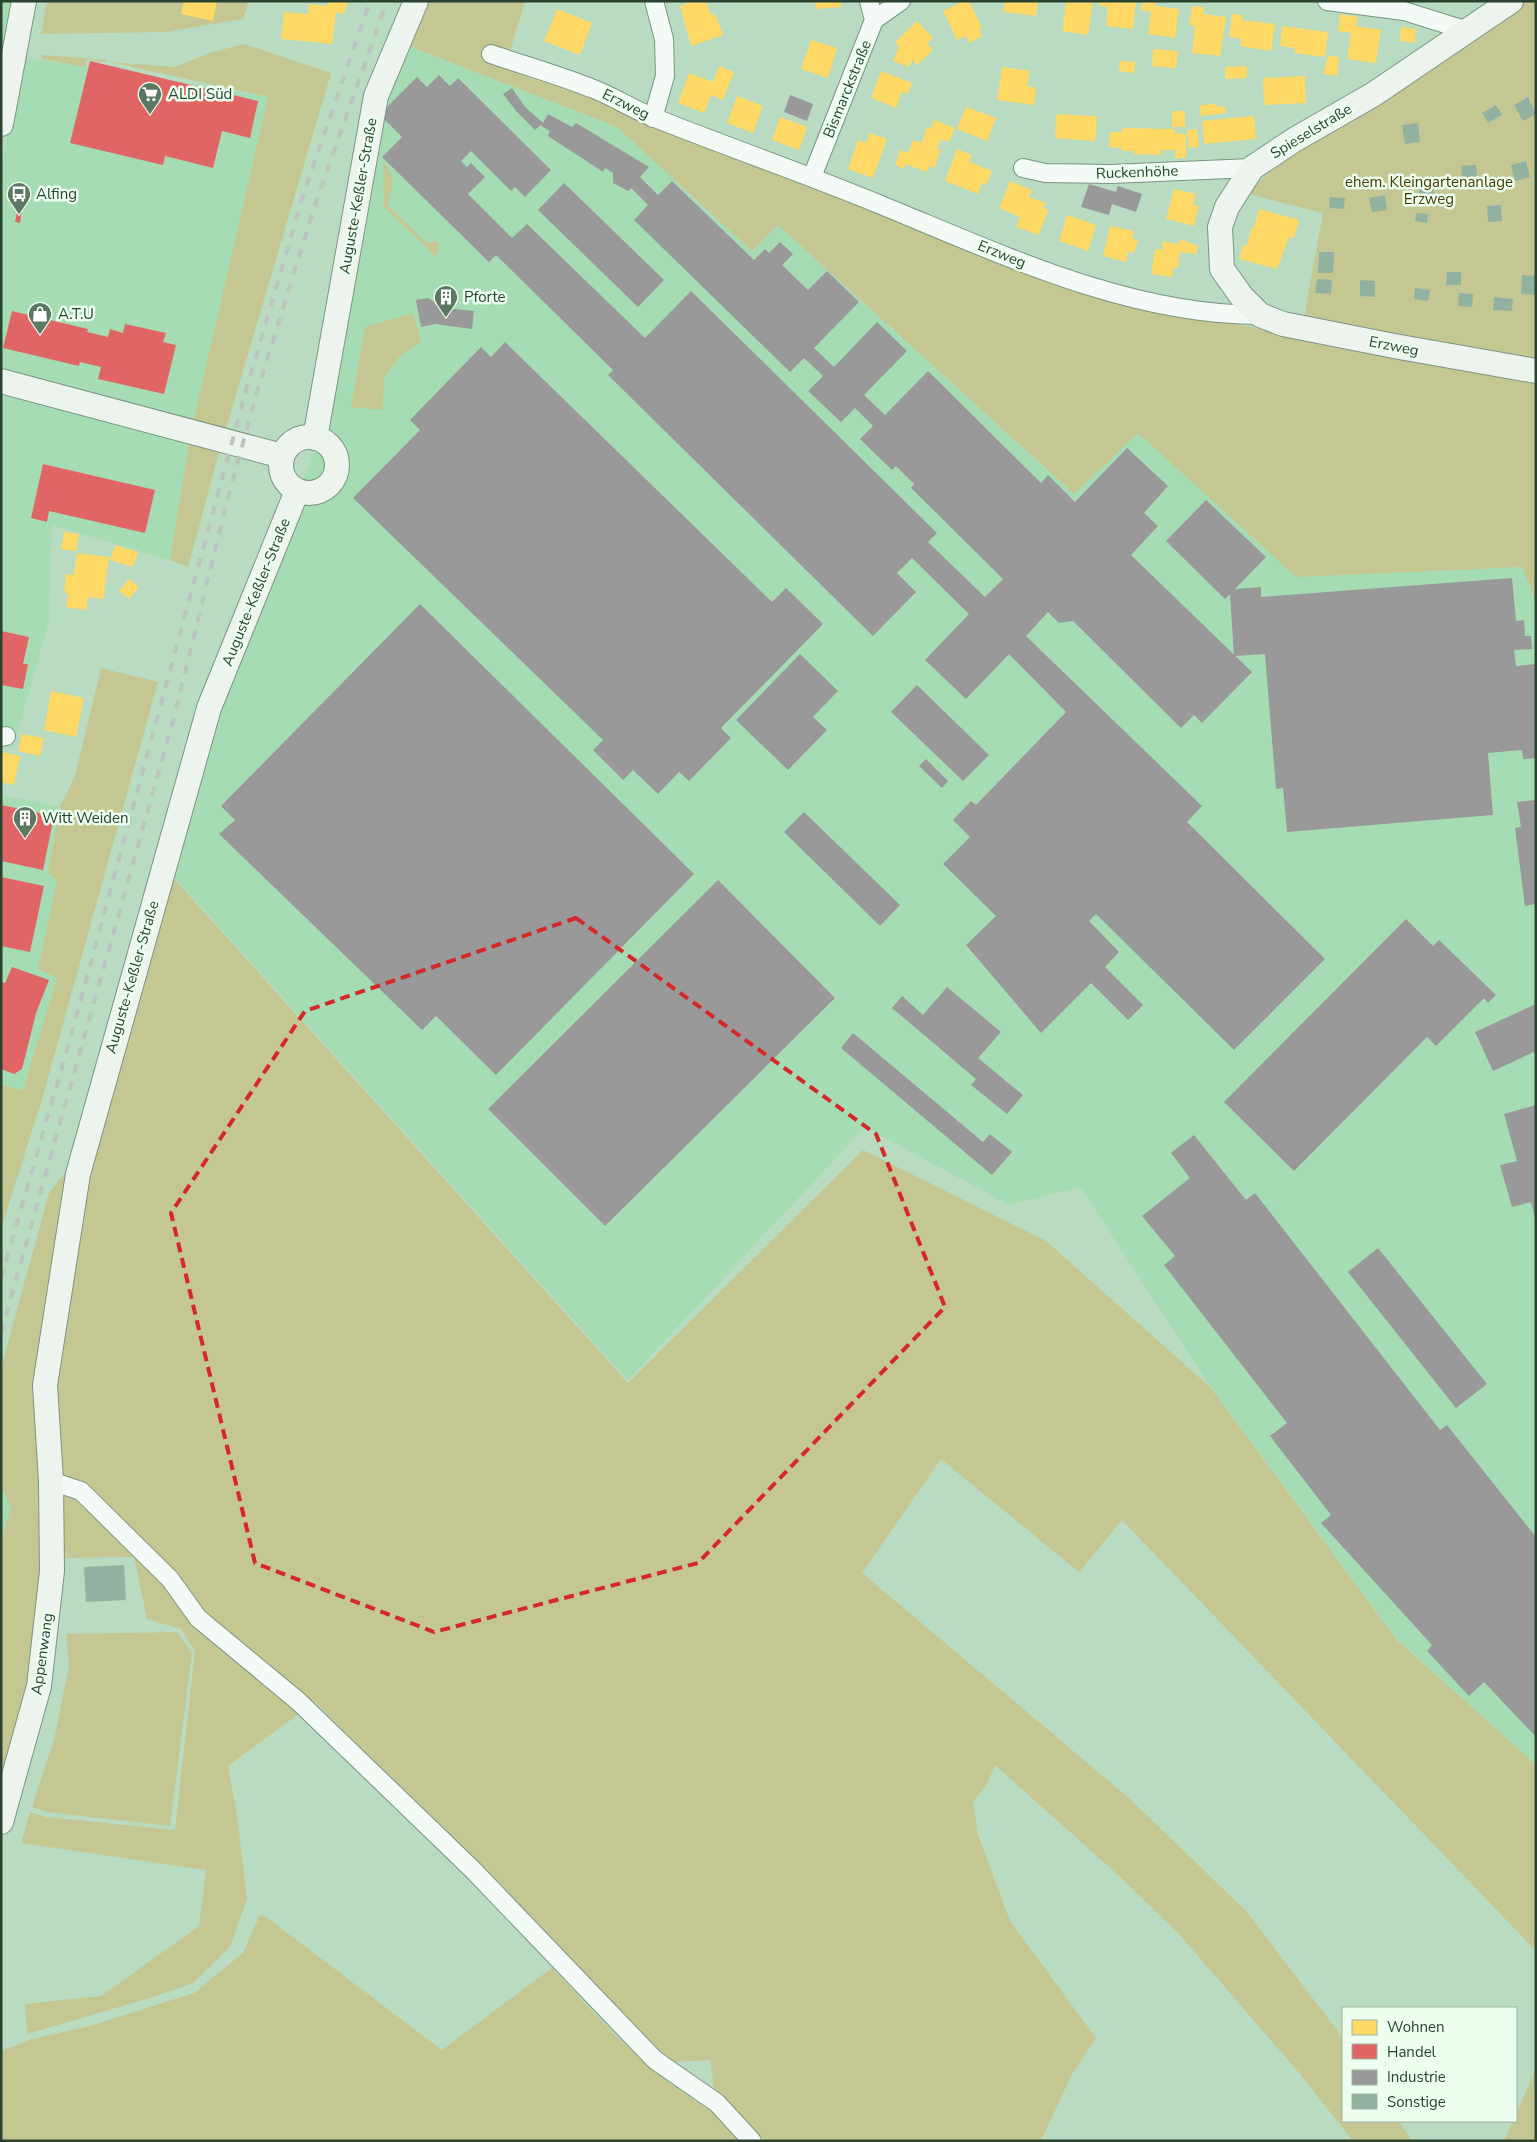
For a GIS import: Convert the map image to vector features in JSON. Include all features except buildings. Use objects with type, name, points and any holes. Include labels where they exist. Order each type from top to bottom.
[{"type":"street","points":[[1,124],[24,1]]},
{"type":"street","points":[[653,118],[665,76],[664,39],[654,1]]},
{"type":"street","name":"Bismarckstraße","points":[[812,177],[874,20],[869,1]]},
{"type":"street","points":[[874,20],[900,1]]},
{"type":"street","points":[[1327,1],[1404,11],[1468,31]]},
{"type":"street","name":"Spieselstraße","points":[[1260,315],[1242,297],[1222,269],[1220,227],[1227,207],[1252,168],[1294,140],[1374,94],[1511,1]]},
{"type":"street","name":"Auguste-Keßler-Straße","points":[[315,438],[376,96],[412,9]]},
{"type":"street","name":"Erzweg","points":[[491,54],[596,90],[653,118],[812,177],[1037,269],[1078,282],[1166,305],[1212,313],[1260,315],[1284,324],[1536,371]]},
{"type":"street","name":"Ruckenhöhe","points":[[1023,168],[1045,173],[1111,174],[1252,168]]},
{"type":"street","points":[[1,381],[282,456]]},
{"type":"street","points":[[301,438],[315,438],[326,443],[332,449],[338,466],[336,475],[325,489],[317,493],[308,494],[297,491],[286,481],[282,474],[282,456],[293,442],[301,438]]},
{"type":"street","name":"Auguste-Keßler-Straße","points":[[51,1481],[45,1385],[78,1174],[209,708],[297,491]]},
{"type":"street","points":[[51,1481],[81,1491],[170,1579],[198,1618],[298,1701],[473,1870],[655,2060],[717,2103],[752,2141]]},
{"type":"street","name":"Appenwang","points":[[1,1822],[40,1686],[52,1571],[51,1481]]},
{"type":"highlighted area","points":[[576,918],[876,1134],[945,1307],[698,1563],[434,1632],[255,1563],[171,1213],[305,1011]]},
{"type":"shaded area","points":[[1,1],[11,1],[1,53]]},
{"type":"shaded area","points":[[401,43],[617,127],[752,251],[778,225],[1073,494],[1138,432],[1296,576],[1523,567],[1536,602],[1536,1765],[1396,1638],[1211,1387],[1080,1187],[1009,1205],[865,1127],[628,1380],[168,870],[211,708],[309,464],[326,403],[378,98]]},
{"type":"shaded area","points":[[22,57],[268,97],[192,428],[1,375],[1,169]]},
{"type":"shaded area","points":[[1,384],[190,436],[170,560],[52,525],[49,622],[13,747],[1,746]]},
{"type":"shaded area","points":[[1,795],[60,807],[48,873],[57,881],[38,969],[57,978],[23,1091],[1,1085]]},
{"type":"shaded area","points":[[1,1485],[11,1508],[1,1541]]},
{"type":"green space","points":[[47,1],[249,1],[243,19],[166,32],[41,34]]},
{"type":"green space","points":[[426,1],[525,1],[507,61],[641,109],[640,122],[1166,312],[1536,378],[1536,602],[1522,567],[1296,577],[1138,433],[1074,494],[778,225],[752,251],[617,127],[401,43]]},
{"type":"green space","name":"ehem. Kleingartenanlage Erzweg","points":[[1516,1],[1536,1],[1536,363],[1304,318],[1323,213],[1248,194],[1295,146]]},
{"type":"green space","points":[[244,44],[331,73],[220,449],[188,567],[170,560],[190,436],[268,97],[109,62],[175,67],[210,53]]},
{"type":"green space","points":[[43,55],[108,60],[105,62],[87,59],[85,67],[42,59]]},
{"type":"green space","points":[[383,162],[391,172],[392,177],[392,188],[388,206],[427,243],[438,241],[439,251],[433,257],[430,251],[384,207]]},
{"type":"green space","points":[[413,313],[421,341],[399,357],[384,378],[383,410],[351,407],[365,327]]},
{"type":"green space","points":[[101,668],[158,682],[43,1096],[1,1229],[1,1085],[23,1090],[57,978],[38,969],[57,881],[48,873],[60,807],[75,776]]},
{"type":"green space","points":[[168,872],[628,1383],[863,1150],[1046,1241],[1211,1388],[1396,1639],[1536,1765],[1536,1951],[1122,1520],[1079,1572],[941,1459],[862,1573],[1130,1799],[1247,1912],[1342,2037],[1342,2122],[1400,2122],[1412,2141],[1353,2141],[1300,2074],[1178,1933],[1118,1875],[995,1765],[988,1782],[973,1802],[978,1835],[1010,1921],[1096,2038],[1071,2076],[1041,2141],[766,2141],[714,2088],[710,2060],[672,2062],[315,1702],[228,1766],[237,1815],[247,1899],[230,1947],[193,1983],[150,1998],[27,2034],[25,2004],[101,1996],[199,1926],[206,1870],[21,1843],[30,1812],[46,1817],[175,1830],[195,1651],[181,1629],[147,1619],[134,1557],[60,1558],[54,1388],[87,1175]]},
{"type":"green space","points":[[68,1169],[44,1567],[31,1689],[1,1793],[1,1539],[11,1508],[1,1485],[1,1368],[49,1193]]},
{"type":"green space","points":[[177,1632],[192,1653],[170,1826],[47,1812],[32,1807],[54,1740],[69,1666],[66,1634]]},
{"type":"green space","points":[[260,1915],[266,1917],[442,2050],[552,1968],[629,2049],[668,2082],[724,2122],[745,2141],[1,2141],[1,2051],[32,2039],[90,2026],[194,1993],[243,1953]]},
{"type":"green space","points":[[1536,2069],[1536,2141],[1504,2141],[1513,2122],[1517,2122],[1517,2112]]},
{"type":"railway","points":[[1,1278],[69,1043],[247,387],[302,199],[370,1]]},
{"type":"railway","points":[[1,1333],[173,721],[230,490],[258,389],[315,205],[387,1]]},
{"type":"place","name":"ALDI Süd","points":[[150,115]]},
{"type":"place","name":"Alfing","points":[[19,215]]},
{"type":"place","name":"Pforte","points":[[446,318]]},
{"type":"place","name":"A.T.U","points":[[40,335]]},
{"type":"place","name":"Witt Weiden","points":[[25,839]]}]
